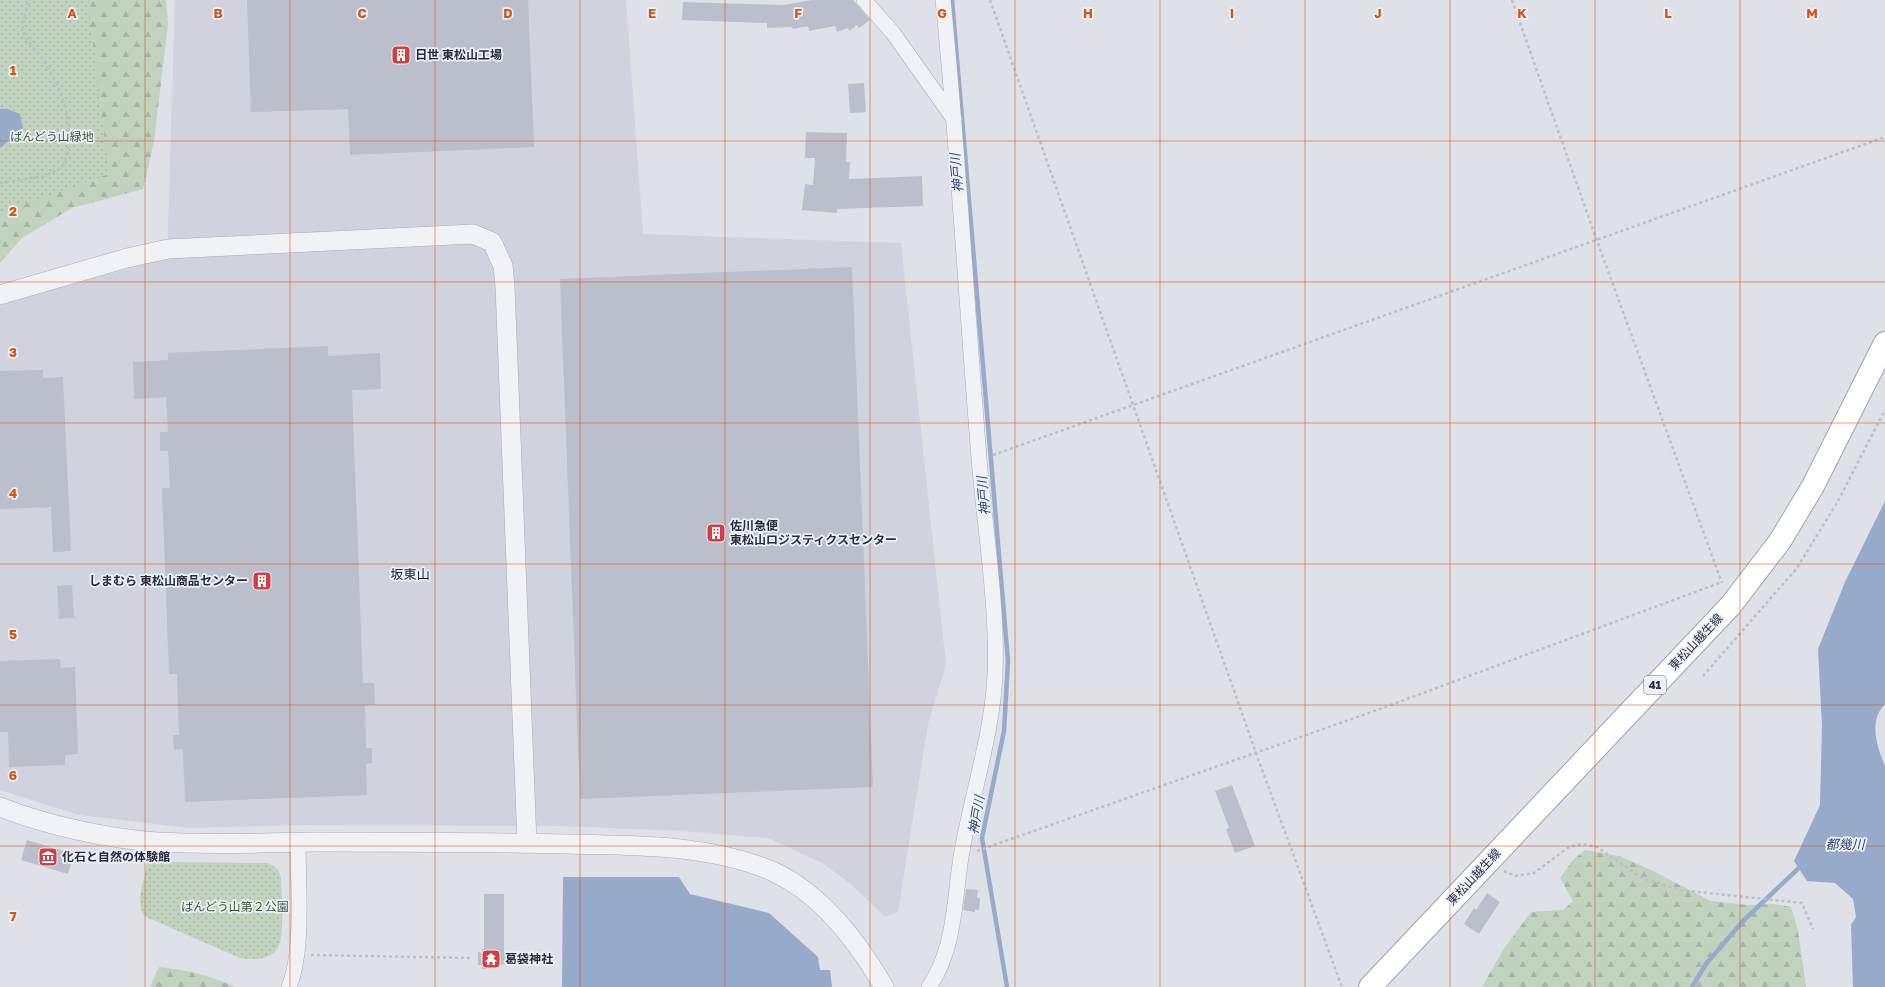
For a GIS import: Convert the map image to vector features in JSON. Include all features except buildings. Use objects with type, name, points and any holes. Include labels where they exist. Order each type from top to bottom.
[{"type":"main road","name":"東松山越生線","points":[[1370,987],[1731,605],[1780,541],[1813,486],[1885,343]]},
{"type":"street","points":[[864,0],[893,33],[954,119]]},
{"type":"street","points":[[929,987],[944,960],[950,939],[962,855],[987,733],[995,675],[994,617],[979,460],[954,119],[943,0]]},
{"type":"street","points":[[0,295],[120,260],[168,249],[473,234],[492,242],[503,266],[505,286],[527,843]]},
{"type":"street","points":[[0,807],[94,834],[155,842],[527,843],[668,848],[734,857],[775,873],[796,885],[819,903],[856,943],[884,987]]},
{"type":"street","points":[[289,987],[293,977],[296,955],[298,842]]},
{"type":"path","points":[[0,183],[43,176],[62,168],[70,143],[68,120],[62,98],[44,61],[24,33],[25,16],[30,0]]},
{"type":"path","points":[[990,0],[1256,753],[1342,987]]},
{"type":"path","points":[[1512,0],[1596,238],[1731,605]]},
{"type":"path","points":[[979,460],[1596,238],[1885,137]]},
{"type":"path","points":[[1703,676],[1797,568],[1838,501],[1885,410]]},
{"type":"path","points":[[962,855],[995,846],[1380,709],[1722,582]]},
{"type":"path","points":[[1488,862],[1515,876],[1534,873],[1569,847],[1582,844],[1597,847],[1642,878],[1680,890],[1802,903],[1813,929]]},
{"type":"path","points":[[296,955],[472,958]]},
{"type":"shaded area","points":[[175,0],[626,0],[643,234],[901,243],[946,665],[928,724],[898,912],[885,917],[851,884],[822,863],[768,838],[682,831],[560,826],[302,825],[190,828],[79,815],[0,790],[0,304],[167,258]]},
{"type":"green space","points":[[0,0],[166,0],[168,24],[154,142],[143,189],[72,208],[22,238],[0,263]]},
{"type":"green space","name":"ばんどう山緑地","points":[[0,0],[88,0],[109,174],[0,213]]},
{"type":"green space","points":[[1585,850],[1619,856],[1649,869],[1711,901],[1748,905],[1773,904],[1791,907],[1798,930],[1806,987],[1482,987],[1503,950],[1531,912],[1563,910],[1573,901],[1560,878],[1573,860]]},
{"type":"green space","name":"ばんどう山第２公園","points":[[147,862],[266,863],[273,866],[279,871],[281,877],[282,904],[281,937],[276,951],[264,958],[240,958],[144,916],[141,910],[140,897]]},
{"type":"green space","points":[[159,967],[217,979],[235,987],[150,987]]},
{"type":"water","points":[[0,109],[7,109],[20,114],[23,128],[0,148]]},
{"type":"water","name":"都幾川","points":[[1885,501],[1885,704],[1880,711],[1875,726],[1879,750],[1885,766],[1885,987],[1853,987],[1851,925],[1856,917],[1853,899],[1835,883],[1807,881],[1794,861],[1820,805],[1822,725],[1818,649],[1845,582]]},
{"type":"water","points":[[563,877],[679,877],[690,894],[769,913],[818,957],[820,970],[830,970],[832,987],[562,987]]},
{"type":"waterway","name":"神戸川","points":[[952,0],[1008,661],[1004,731],[982,838],[1007,987]]},
{"type":"waterway","points":[[1692,987],[1706,964],[1743,921],[1803,864]]},
{"type":"place","name":"日世 東松山工場","points":[[401,55]]},
{"type":"place","name":"佐川急便 東松山ロジスティクスセンター","points":[[716,533]]},
{"type":"place","name":"しまむら 東松山商品センター","points":[[262,581]]},
{"type":"place","name":"化石と自然の体験館","points":[[48,857]]},
{"type":"place","name":"葛袋神社","points":[[491,959]]},
{"type":"district","name":"坂東山","points":[[410,574]]}]
